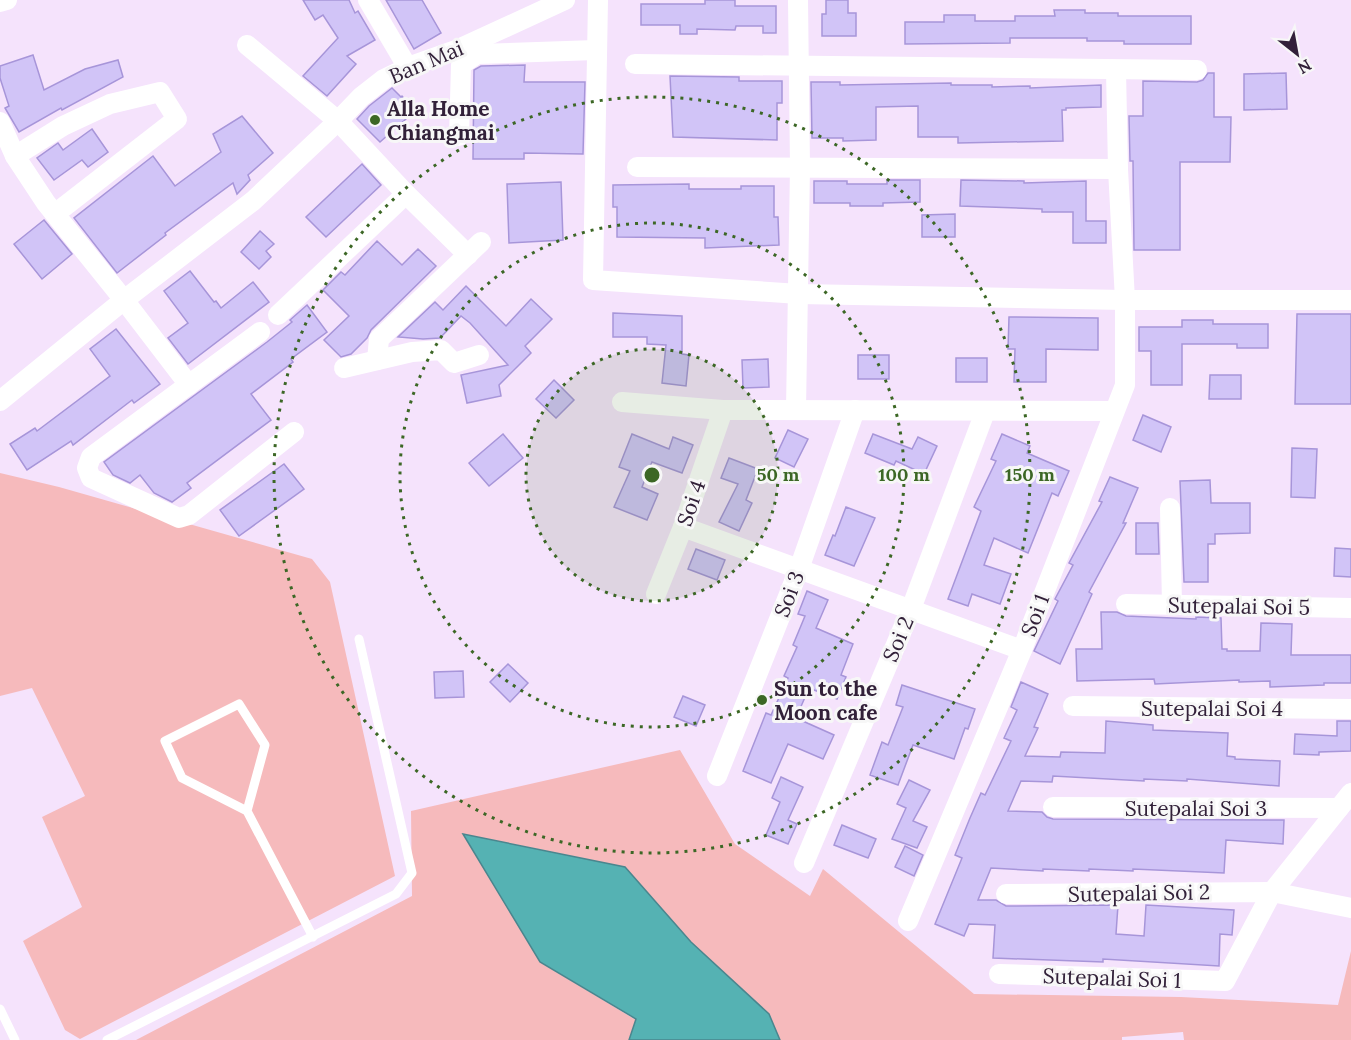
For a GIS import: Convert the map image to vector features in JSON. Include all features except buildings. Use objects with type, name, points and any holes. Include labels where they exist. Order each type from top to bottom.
[{"type":"street","points":[[0,2],[7,0]]},
{"type":"street","points":[[368,0],[408,68]]},
{"type":"street","name":"Ban Mai","points":[[0,401],[124,300],[253,201],[361,97],[384,79],[456,50],[565,0]]},
{"type":"street","points":[[598,0],[593,280],[799,294],[1125,300],[1351,300]]},
{"type":"street","points":[[796,410],[800,167],[798,0]]},
{"type":"street","points":[[247,45],[338,121],[406,194],[474,249],[379,339],[377,360]]},
{"type":"street","points":[[459,136],[461,65],[477,54],[596,50]]},
{"type":"street","points":[[635,64],[1197,70]]},
{"type":"street","name":"Soi 1","points":[[908,921],[1022,650],[1125,385],[1125,300],[1118,169],[1116,70]]},
{"type":"street","points":[[15,156],[63,126],[110,104],[160,92],[177,119],[56,213]]},
{"type":"street","points":[[0,122],[15,156],[46,203],[189,385]]},
{"type":"street","points":[[637,167],[1118,169]]},
{"type":"street","points":[[278,315],[406,194]]},
{"type":"street","points":[[260,332],[91,457],[87,468],[91,478],[179,518],[189,515],[294,432]]},
{"type":"street","points":[[344,368],[412,352],[431,350],[441,350],[454,363],[479,355]]},
{"type":"street","points":[[622,402],[723,410],[1114,411]]},
{"type":"street","name":"Soi 4","points":[[656,594],[683,527],[723,410]]},
{"type":"street","name":"Soi 3","points":[[717,776],[799,569],[855,410]]},
{"type":"street","name":"Soi 2","points":[[804,863],[911,609],[985,412]]},
{"type":"street","points":[[1170,508],[1172,604]]},
{"type":"street","points":[[683,527],[1022,650]]},
{"type":"street","name":"Sutepalai Soi 5","points":[[1126,604],[1351,608]]},
{"type":"street","name":"Sutepalai Soi 4","points":[[1073,706],[1351,709]]},
{"type":"street","points":[[1272,892],[1351,793]]},
{"type":"street","name":"Sutepalai Soi 3","points":[[1053,807],[1339,808]]},
{"type":"street","name":"Sutepalai Soi 2","points":[[1006,894],[1272,892],[1351,908]]},
{"type":"street","name":"Sutepalai Soi 1","points":[[999,974],[1225,981],[1272,892]]},
{"type":"lane","points":[[106,1040],[396,894],[412,873],[359,639]]},
{"type":"lane","points":[[247,811],[265,745],[239,704],[165,741],[182,778],[247,811],[313,937]]},
{"type":"lane","points":[[0,1013],[15,1040]]},
{"type":"shaded area","points":[[0,473],[59,487],[312,559],[330,582],[395,876],[80,1039],[65,1030],[23,941],[82,907],[42,817],[85,796],[32,688],[0,696]]},
{"type":"shaded area","points":[[680,750],[735,844],[810,896],[823,869],[974,994],[1181,997],[1338,1005],[1351,951],[1351,1040],[1184,1040],[1183,1032],[1122,1037],[1122,1040],[780,1040],[769,1014],[691,942],[625,867],[464,834],[540,962],[636,1020],[629,1040],[136,1040],[412,896],[411,811]]},
{"type":"shaded area","points":[[463,834],[625,867],[691,942],[769,1014],[780,1040],[629,1040],[636,1019],[540,962]]},
{"type":"place","name":"Alla Home Chiangmai","points":[[375,120]]},
{"type":"place","name":"Sun to the Moon cafe","points":[[762,700]]}]
